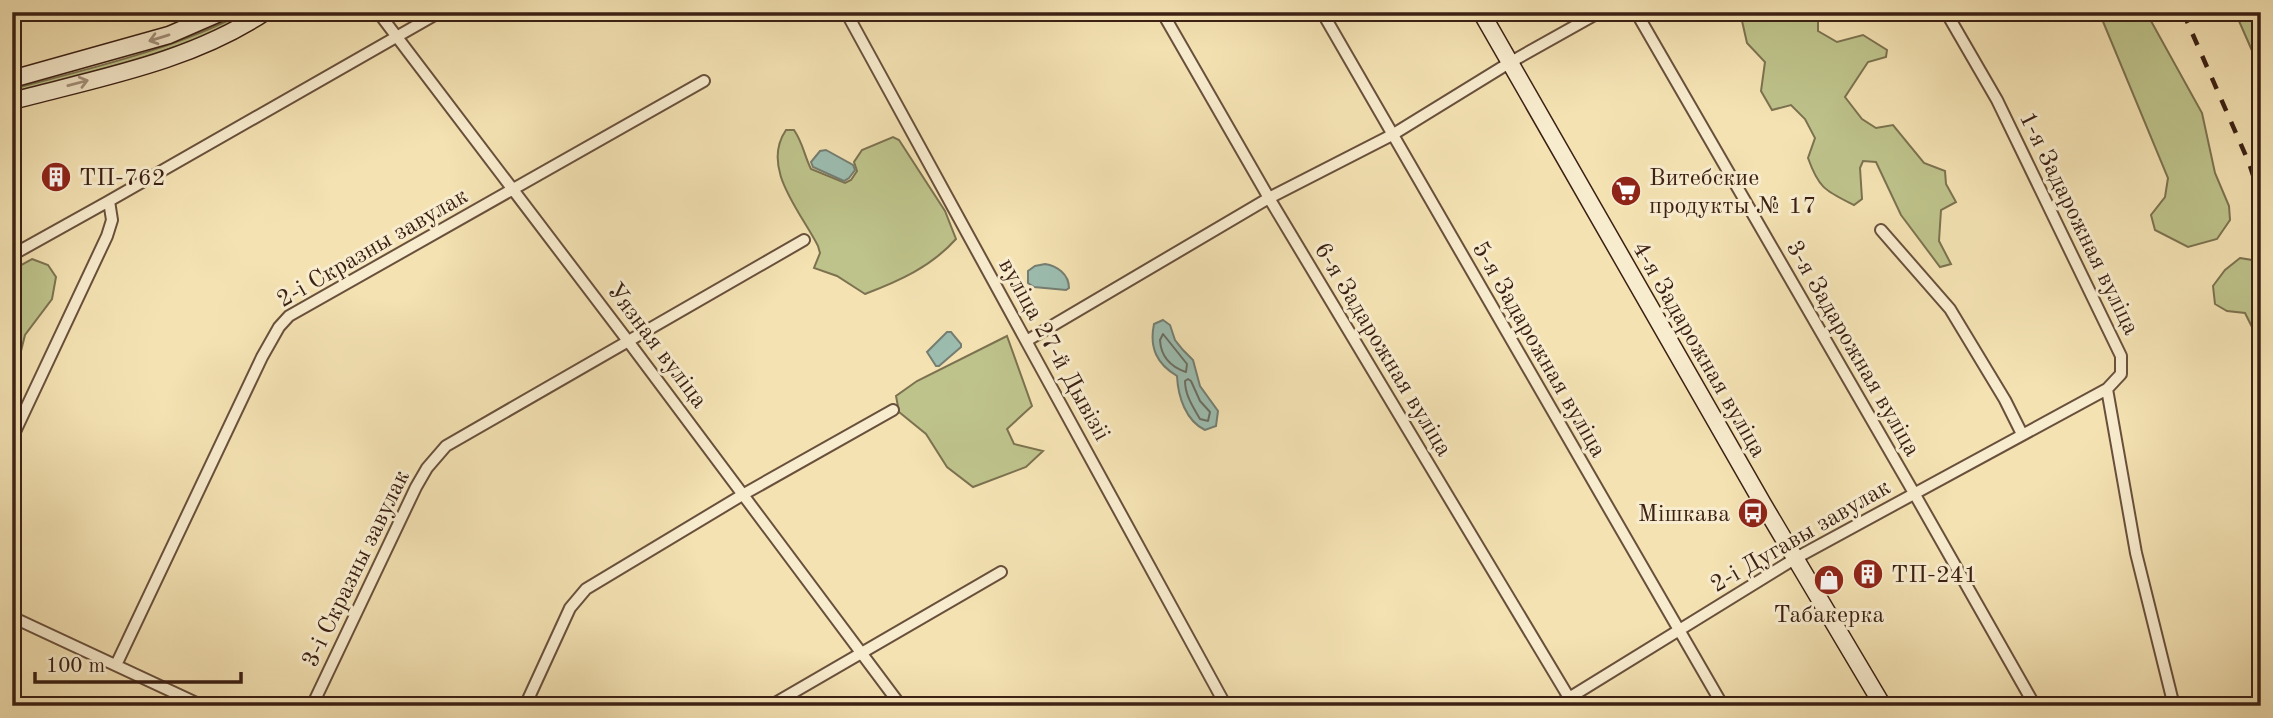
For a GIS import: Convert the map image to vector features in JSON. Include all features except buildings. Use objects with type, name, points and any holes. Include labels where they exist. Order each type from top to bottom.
[{"type":"main road","points":[[12,79],[169,35],[222,12]]},
{"type":"main road","points":[[12,101],[175,57],[222,37],[265,12]]},
{"type":"main road","name":"4-я Задарожная вуліца","points":[[1481,12],[1883,706]]},
{"type":"street","name":"Уязная вуліца","points":[[378,12],[744,494],[901,706]]},
{"type":"street","points":[[12,255],[440,12]]},
{"type":"street","name":"вуліца 27-й Дывізіі","points":[[846,12],[935,177],[1028,340],[1226,706]]},
{"type":"street","name":"6-я Задарожная вуліца","points":[[1162,12],[1269,198],[1572,702]]},
{"type":"street","name":"5-я Задарожная вуліца","points":[[1322,12],[1723,706]]},
{"type":"street","points":[[1028,340],[1269,198],[1392,135],[1510,62],[1600,12]]},
{"type":"street","name":"3-я Задарожная вуліца","points":[[1636,12],[2035,706]]},
{"type":"street","name":"1-я Задарожная вуліца","points":[[1946,12],[1997,100],[2122,356],[2121,374],[2107,389]]},
{"type":"street","name":"2-і Скразны завулак","points":[[116,665],[279,327],[303,308],[704,81]]},
{"type":"street","points":[[12,438],[107,236],[112,220],[109,201]]},
{"type":"street","points":[[1881,230],[1950,309],[2005,400],[2022,434]]},
{"type":"street","name":"3-і Скразны завулак","points":[[312,706],[427,468],[446,446],[804,240]]},
{"type":"street","points":[[2107,389],[2136,553],[2174,706]]},
{"type":"street","name":"2-і Дугавы завулак","points":[[1556,706],[1572,702],[1796,558],[2107,389]]},
{"type":"street","points":[[525,706],[570,608],[586,589],[744,494],[893,410]]},
{"type":"street","points":[[770,706],[1001,572]]},
{"type":"street","points":[[12,617],[204,706]]},
{"type":"green space","points":[[245,12],[255,12],[167,50],[12,94],[12,89],[160,48]]},
{"type":"green space","points":[[1740,12],[1818,12],[1818,31],[1837,42],[1863,35],[1887,50],[1886,57],[1868,62],[1845,97],[1862,119],[1876,128],[1893,125],[1924,163],[1945,171],[1946,184],[1956,202],[1941,210],[1939,241],[1951,264],[1940,267],[1901,215],[1876,162],[1863,161],[1860,168],[1862,199],[1854,205],[1830,192],[1820,183],[1808,158],[1815,138],[1805,119],[1791,105],[1772,110],[1761,91],[1765,62],[1747,43]]},
{"type":"green space","points":[[2099,12],[2146,12],[2202,113],[2215,173],[2229,206],[2230,220],[2217,239],[2188,247],[2155,230],[2151,215],[2165,197],[2168,178]]},
{"type":"green space","points":[[2235,12],[2261,12],[2261,71]]},
{"type":"green space","points":[[786,130],[794,130],[811,169],[845,183],[851,180],[857,171],[854,162],[862,150],[893,137],[899,140],[945,211],[956,239],[936,258],[914,272],[865,294],[837,276],[814,268],[820,253],[818,246],[786,190],[780,174],[779,145]]},
{"type":"green space","points":[[2240,258],[2252,260],[2261,273],[2261,424],[2252,386],[2254,331],[2245,313],[2227,311],[2215,304],[2213,286],[2225,270]]},
{"type":"green space","points":[[32,259],[48,265],[56,277],[52,299],[25,335],[21,351],[12,365],[12,270]]},
{"type":"green space","points":[[1007,336],[1032,406],[1007,429],[1014,444],[1043,451],[1026,467],[973,487],[947,467],[926,434],[899,412],[896,396],[917,381]]},
{"type":"water","points":[[826,150],[853,165],[855,170],[849,178],[844,181],[813,167],[811,162],[820,151]]},
{"type":"water","points":[[1045,264],[1062,272],[1069,288],[1034,287],[1028,283],[1028,271]]},
{"type":"water","points":[[1163,320],[1170,325],[1175,340],[1193,360],[1200,386],[1218,411],[1216,426],[1205,430],[1193,421],[1181,400],[1177,376],[1164,366],[1156,354],[1153,341],[1154,324]]},
{"type":"water","points":[[947,332],[951,332],[961,347],[936,366],[927,352]]},
{"type":"railway","points":[[2183,12],[2249,163],[2261,199]]},
{"type":"place","name":"ТП-762","points":[[56,177]]},
{"type":"place","name":"Витебские продукты № 17","points":[[1626,191]]},
{"type":"place","name":"Мішкава","points":[[1753,513]]},
{"type":"place","name":"ТП-241","points":[[1868,574]]},
{"type":"place","name":"Табакерка","points":[[1829,580]]}]
